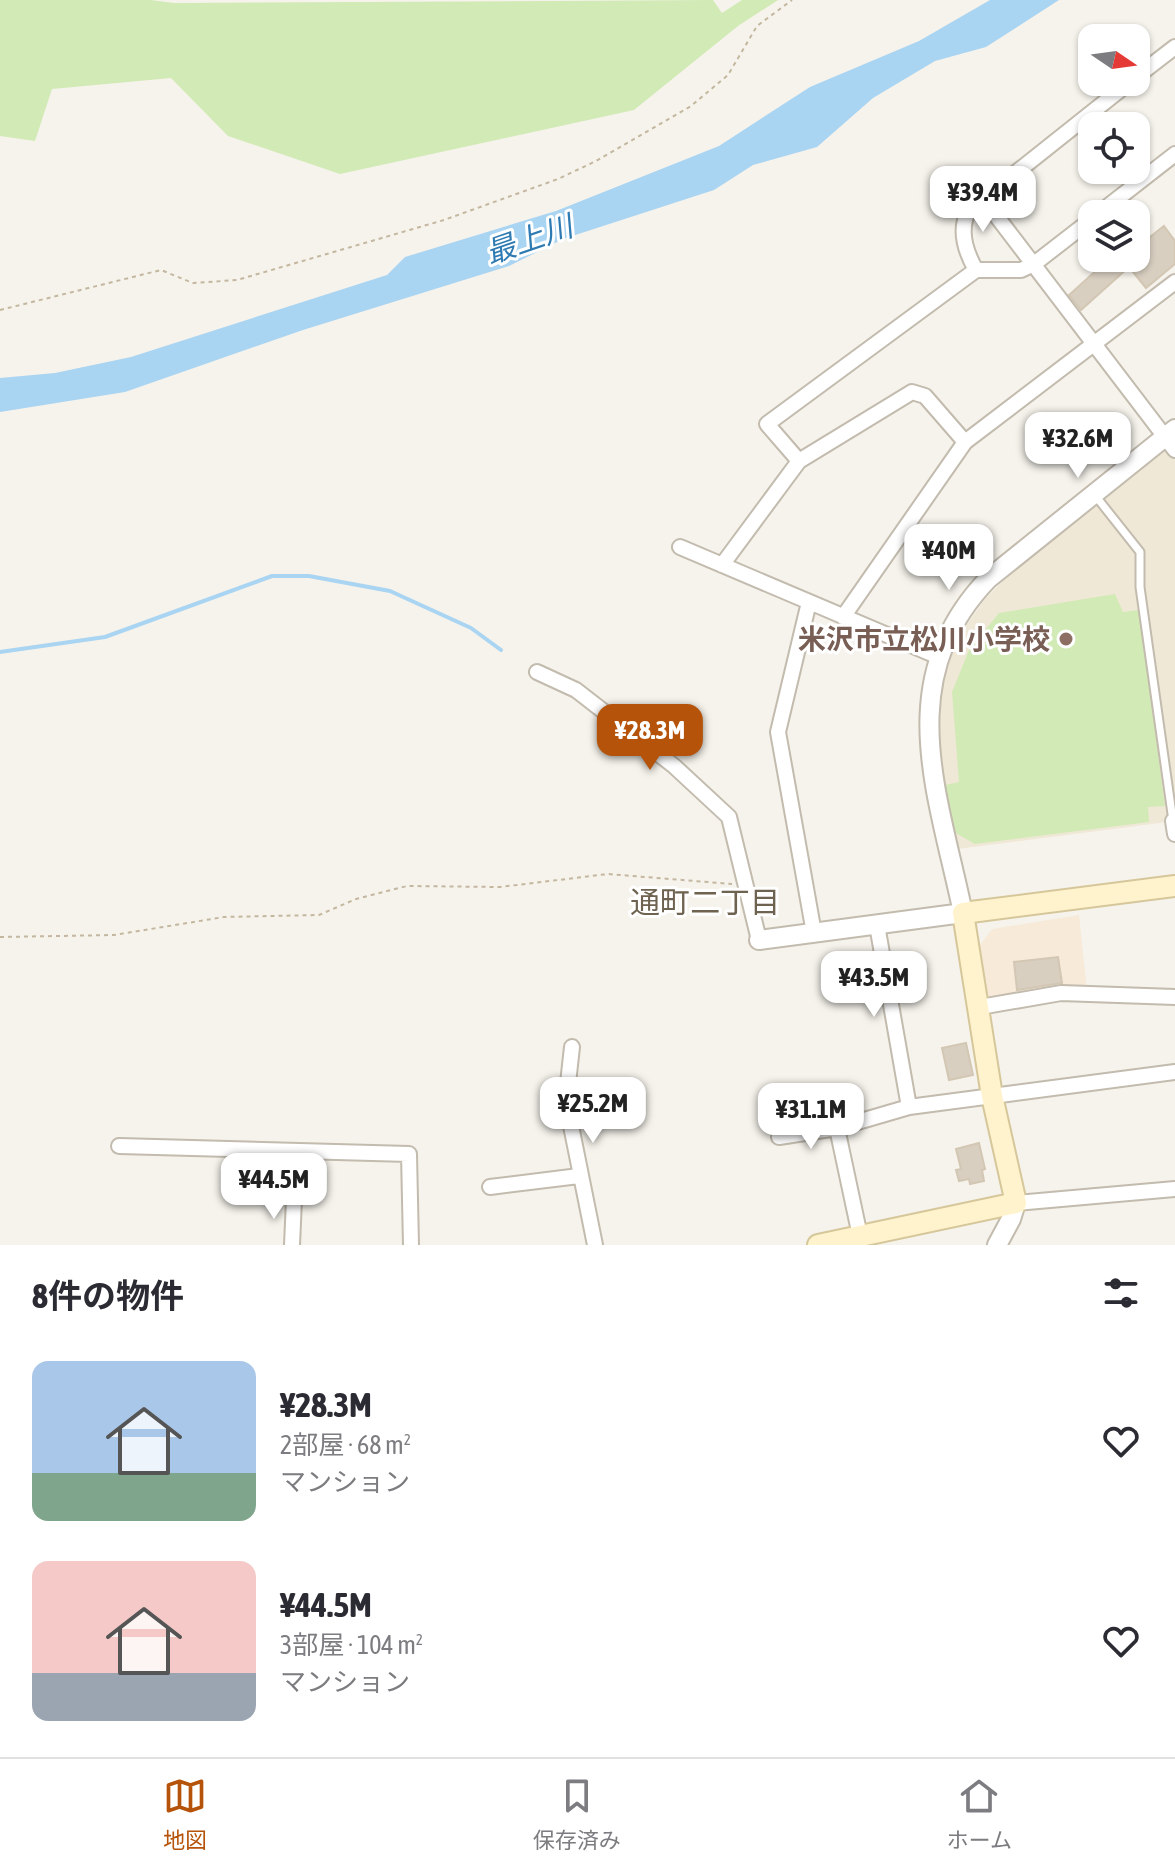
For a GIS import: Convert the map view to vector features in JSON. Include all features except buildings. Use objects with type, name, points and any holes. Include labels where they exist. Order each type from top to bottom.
[{"type":"main road","points":[[818,1245],[1016,1203],[992,1096],[963,913],[1175,886]]},
{"type":"street","points":[[1150,66],[1175,47]]},
{"type":"street","points":[[976,270],[963,237],[964,219],[982,197],[1112,96]]},
{"type":"street","points":[[1116,200],[1175,154]]},
{"type":"street","points":[[537,672],[576,690],[674,766],[729,817],[759,940],[963,913],[930,746],[929,696],[939,657],[955,621],[977,590],[1094,494],[1172,439],[1092,345],[982,197]]},
{"type":"street","points":[[799,461],[767,424],[976,270],[1021,270],[1034,264],[1078,230]]},
{"type":"street","points":[[843,617],[965,442],[1175,282]]},
{"type":"street","points":[[722,565],[799,461],[912,392],[925,396],[965,442]]},
{"type":"street","points":[[680,547],[939,657]]},
{"type":"street","points":[[809,602],[778,732],[814,933]]},
{"type":"street","points":[[877,925],[909,1107]]},
{"type":"street","points":[[980,1007],[1061,993],[1175,997]]},
{"type":"street","points":[[572,1047],[566,1101],[595,1245]]},
{"type":"street","points":[[779,1137],[837,1128],[909,1107],[1175,1072]]},
{"type":"street","points":[[837,1128],[852,1240]]},
{"type":"street","points":[[119,1146],[409,1154],[411,1245]]},
{"type":"street","points":[[490,1187],[579,1176]]},
{"type":"street","points":[[997,1245],[1016,1203],[1175,1189]]},
{"type":"street","points":[[292,1245],[294,1199]]},
{"type":"lane","points":[[1094,494],[1140,552],[1140,587],[1174,827]]},
{"type":"path","points":[[0,310],[161,270],[193,283],[237,280],[444,220],[558,179],[596,161],[691,106],[728,75],[757,26],[792,0]]},
{"type":"path","points":[[0,937],[114,935],[224,917],[319,915],[356,899],[407,886],[500,887],[608,874],[745,885]]},
{"type":"shaded area","name":"米沢市立松川小学校","points":[[1166,449],[1175,460],[1175,821],[957,849],[939,766],[937,704],[946,665],[963,630],[985,599],[1013,571]]},
{"type":"shaded area","points":[[1079,915],[1087,990],[993,1002],[984,997],[977,949],[992,929]]},
{"type":"green space","points":[[0,0],[151,0],[174,3],[713,0],[722,13],[742,0],[778,0],[738,26],[634,110],[340,174],[228,136],[171,78],[52,89],[35,141],[0,136]]},
{"type":"green space","name":"米沢市立松川小学校","points":[[1115,594],[1123,612],[1139,610],[1165,806],[1148,807],[1149,822],[975,844],[954,832],[945,785],[959,782],[952,692],[969,650],[999,613]]},
{"type":"water","name":"最上川","points":[[990,0],[1059,0],[986,47],[935,61],[873,98],[817,147],[753,165],[714,190],[563,239],[509,266],[303,330],[125,392],[0,412],[0,378],[55,373],[131,357],[387,275],[405,257],[556,211],[719,146],[810,87],[919,41]]},
{"type":"waterway","points":[[0,652],[105,637],[272,576],[309,576],[390,591],[471,628],[501,650]]},
{"type":"place","name":"米沢市立松川小学校","points":[[1066,639]]},
{"type":"district","name":"通町二丁目","points":[[705,903]]}]
